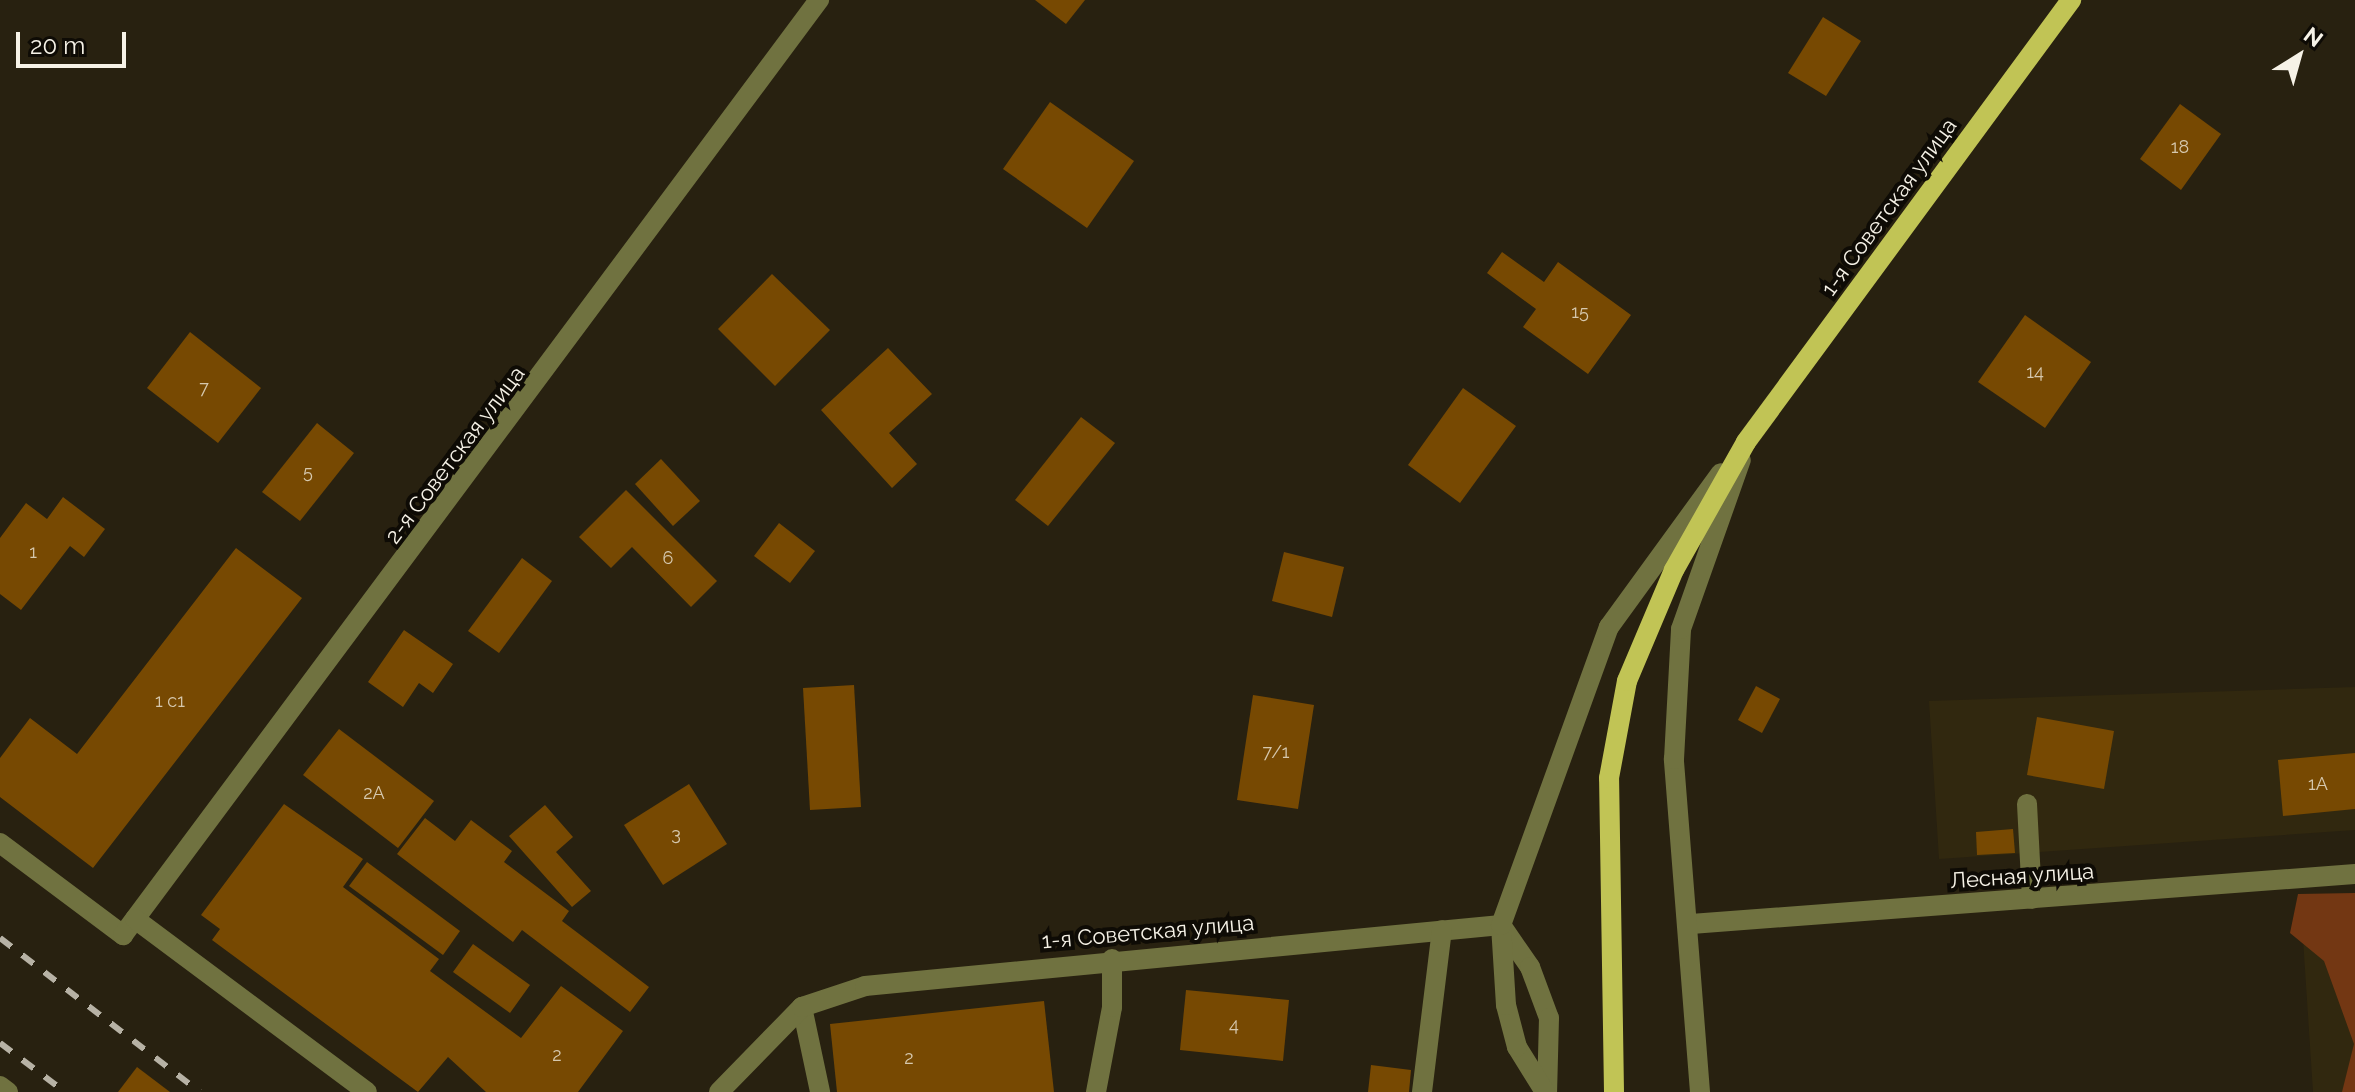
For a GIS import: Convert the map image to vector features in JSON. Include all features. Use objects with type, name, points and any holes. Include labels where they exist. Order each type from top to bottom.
[{"type":"main road","name":"1-я Советская улица","points":[[1614,1092],[1609,808],[1615,729],[1627,681],[1674,570],[1746,442],[2071,0]]},
{"type":"street","name":"2-я Советская улица","points":[[129,927],[819,0]]},
{"type":"street","points":[[1700,1092],[1691,924],[1674,759],[1681,629],[1746,442]]},
{"type":"street","points":[[1546,1092],[1517,1047],[1506,1005],[1501,925],[1609,627],[1746,442]]},
{"type":"street","points":[[2027,804],[2032,899]]},
{"type":"street","points":[[0,843],[129,927],[367,1092]]},
{"type":"street","name":"Лесная улица","points":[[1691,924],[2355,874]]},
{"type":"street","points":[[1501,925],[1530,967],[1549,1018],[1546,1092]]},
{"type":"street","name":"1-я Советская улица","points":[[802,1007],[879,983],[1501,925]]},
{"type":"street","points":[[1422,1092],[1442,930]]},
{"type":"street","points":[[1096,1092],[1112,1007],[1112,959]]},
{"type":"street","points":[[719,1092],[802,1007]]},
{"type":"street","points":[[802,1007],[820,1092]]},
{"type":"street","points":[[0,1086],[8,1092]]},
{"type":"shaded area","points":[[2355,687],[2355,830],[1939,859],[1929,701]]},
{"type":"shaded area","points":[[2355,893],[2355,1092],[2342,1092],[2354,1044],[2324,961],[2290,933],[2298,894]]},
{"type":"shaded area","points":[[2301,908],[2355,908],[2355,1092],[2313,1092]]},
{"type":"building","points":[[1035,0],[1085,0],[1066,24]]},
{"type":"building","points":[[1823,17],[1861,41],[1826,96],[1788,73]]},
{"type":"building","points":[[1050,102],[1134,161],[1087,228],[1003,169]]},
{"type":"building","points":[[2180,104],[2221,134],[2181,190],[2140,159]]},
{"type":"building","points":[[1502,252],[1544,282],[1558,262],[1631,315],[1588,374],[1523,327],[1536,309],[1487,273]]},
{"type":"building","points":[[772,274],[830,330],[775,386],[718,329]]},
{"type":"building","points":[[2025,315],[2091,362],[2045,428],[1978,382]]},
{"type":"building","points":[[190,332],[261,388],[218,443],[147,388]]},
{"type":"building","points":[[888,348],[932,394],[889,433],[917,464],[892,488],[821,410]]},
{"type":"building","points":[[1463,388],[1516,426],[1460,503],[1408,465]]},
{"type":"building","points":[[1081,417],[1115,443],[1048,526],[1015,500]]},
{"type":"building","points":[[317,423],[354,453],[300,521],[262,492]]},
{"type":"building","points":[[661,459],[700,501],[673,526],[635,484]]},
{"type":"building","points":[[626,490],[717,581],[691,607],[632,547],[611,568],[579,537]]},
{"type":"building","points":[[63,497],[105,529],[84,557],[70,546],[21,610],[0,594],[0,538],[26,503],[47,519]]},
{"type":"building","points":[[779,523],[815,551],[790,583],[754,556]]},
{"type":"building","points":[[236,548],[302,598],[93,868],[0,797],[0,758],[30,718],[77,754]]},
{"type":"building","points":[[1284,552],[1344,567],[1332,617],[1272,601]]},
{"type":"building","points":[[522,558],[552,581],[499,653],[468,631]]},
{"type":"building","points":[[404,630],[453,664],[433,693],[419,683],[403,707],[368,682]]},
{"type":"building","points":[[854,685],[861,807],[810,810],[803,688]]},
{"type":"building","points":[[1756,686],[1780,699],[1762,733],[1738,720]]},
{"type":"building","points":[[1253,695],[1314,705],[1298,809],[1237,800]]},
{"type":"building","points":[[2037,717],[2114,731],[2104,789],[2027,775]]},
{"type":"building","points":[[339,729],[434,801],[398,848],[303,775]]},
{"type":"building","points":[[2355,753],[2355,809],[2283,816],[2278,760]]},
{"type":"building","points":[[689,784],[727,844],[663,885],[624,825]]},
{"type":"building","points":[[284,804],[363,859],[343,887],[439,959],[430,971],[521,1038],[561,986],[623,1031],[578,1092],[486,1092],[448,1057],[418,1092],[212,940],[220,929],[201,915]]},
{"type":"building","points":[[545,805],[573,837],[556,852],[591,891],[572,907],[509,836]]},
{"type":"building","points":[[425,818],[455,841],[471,820],[512,851],[504,862],[569,911],[562,921],[649,987],[630,1012],[522,930],[513,942],[397,854]]},
{"type":"building","points":[[2013,829],[2015,853],[1977,855],[1976,832]]},
{"type":"building","points":[[367,862],[460,931],[443,955],[349,886]]},
{"type":"building","points":[[473,944],[530,985],[510,1013],[453,972]]},
{"type":"building","points":[[1186,990],[1289,1000],[1283,1061],[1180,1050]]},
{"type":"building","points":[[1044,1001],[1054,1092],[837,1092],[830,1024]]},
{"type":"building","points":[[1371,1065],[1411,1070],[1409,1092],[1368,1092]]},
{"type":"building","points":[[137,1067],[170,1092],[118,1092]]},
{"type":"railway","points":[[0,938],[200,1092]]},
{"type":"railway","points":[[0,1043],[65,1092]]}]
